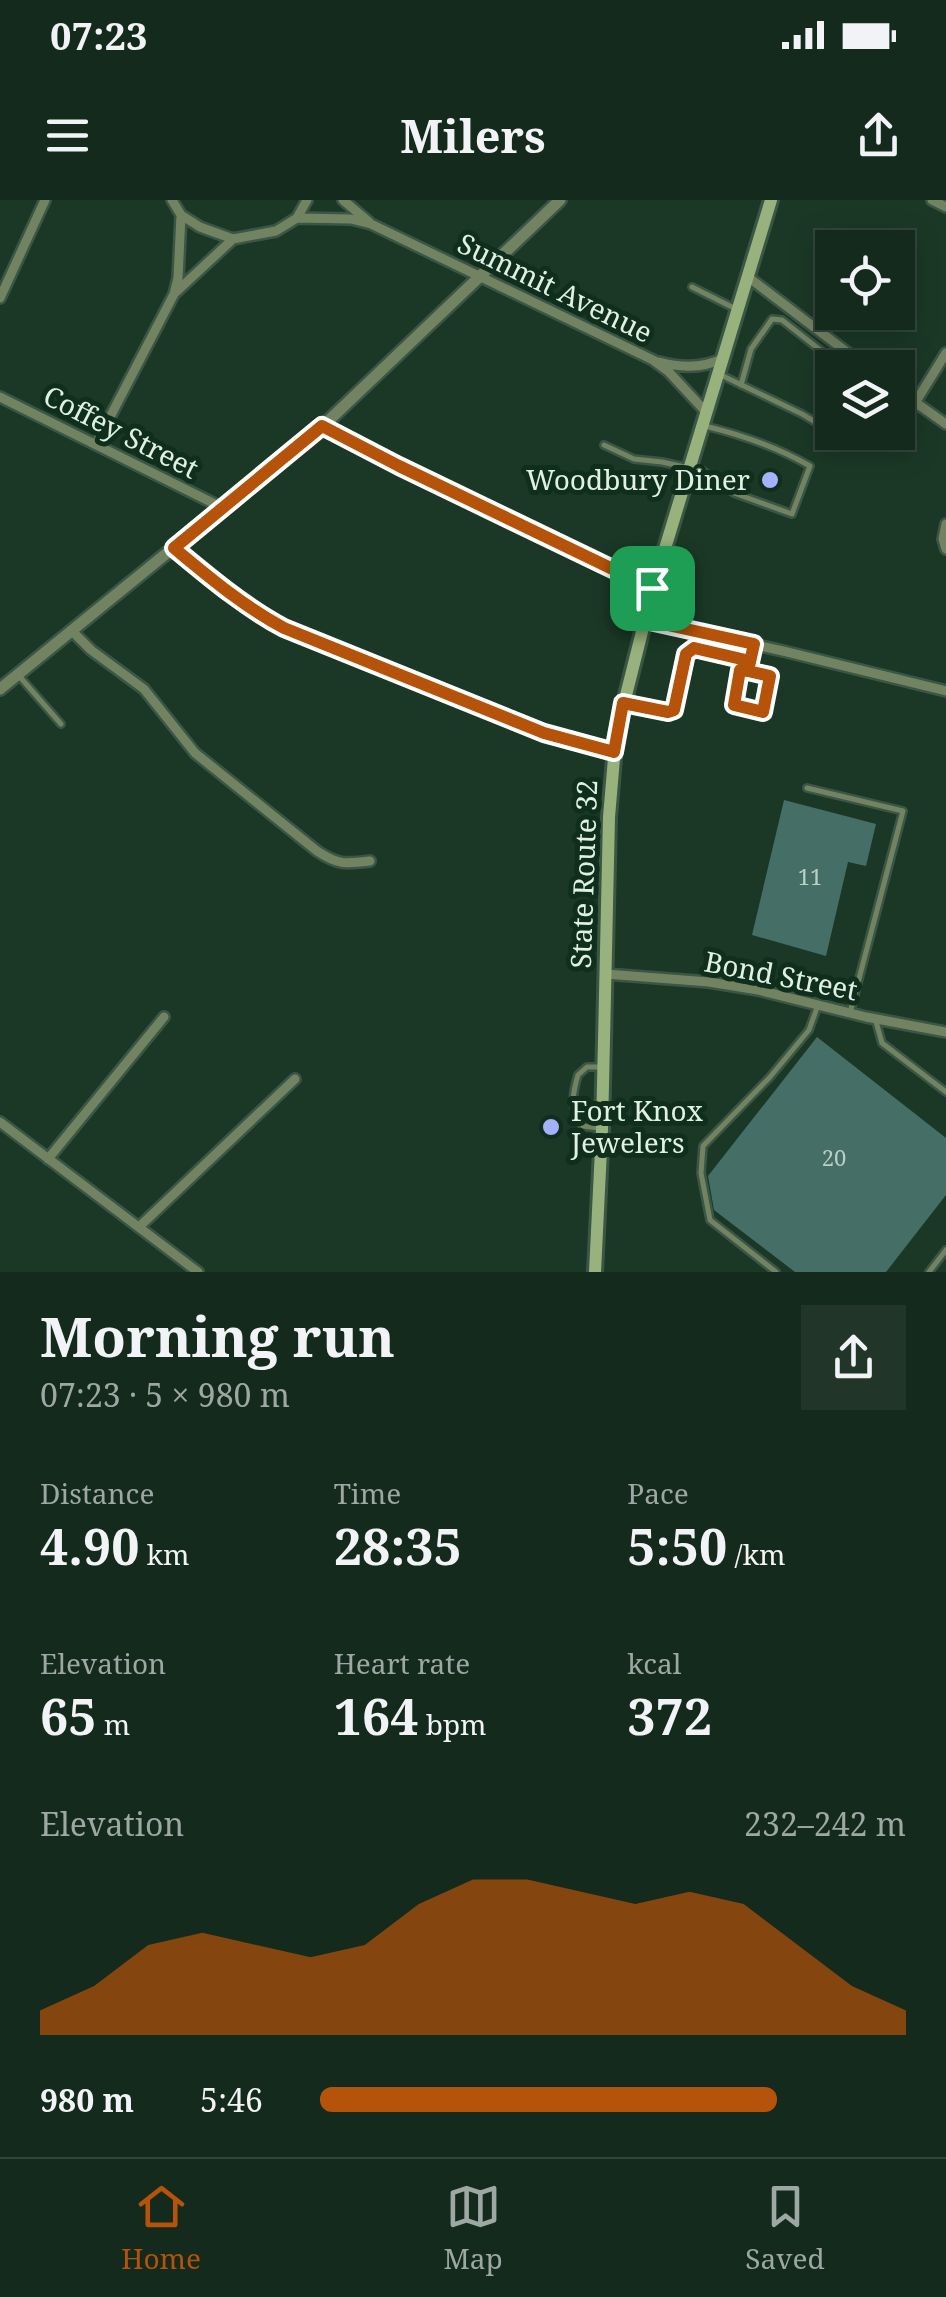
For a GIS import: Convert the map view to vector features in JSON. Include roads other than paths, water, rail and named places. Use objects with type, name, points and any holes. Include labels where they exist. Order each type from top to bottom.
[{"type":"main road","name":"State Route 32","points":[[595,1272],[614,752],[652,588],[771,200]]},
{"type":"street","points":[[0,298],[45,200]]},
{"type":"street","points":[[172,200],[181,215],[233,240],[174,294]]},
{"type":"street","points":[[297,218],[307,200]]},
{"type":"street","name":"Summit Avenue","points":[[344,200],[372,224]]},
{"type":"street","points":[[0,689],[322,426],[560,200]]},
{"type":"street","points":[[932,200],[946,206]]},
{"type":"street","points":[[96,444],[174,294],[181,215]]},
{"type":"street","name":"Summit Avenue","points":[[233,240],[276,231],[297,218],[351,219],[372,224],[653,360],[668,371],[704,418]]},
{"type":"street","points":[[748,277],[844,350]]},
{"type":"street","points":[[946,354],[915,403],[946,424]]},
{"type":"street","points":[[653,360],[672,366],[708,366],[724,358]]},
{"type":"street","name":"Coffey Street","points":[[0,397],[223,508]]},
{"type":"street","points":[[322,426],[652,588]]},
{"type":"street","points":[[946,524],[946,549]]},
{"type":"street","points":[[174,548],[230,594],[284,628],[544,733],[614,752]]},
{"type":"street","points":[[645,620],[946,691]]},
{"type":"street","points":[[72,632],[144,689],[195,753],[317,851],[333,862],[370,862]]},
{"type":"street","name":"Bond Street","points":[[606,974],[758,990],[946,1032]]},
{"type":"street","points":[[48,1158],[164,1017]]},
{"type":"street","points":[[138,1227],[295,1079]]},
{"type":"street","points":[[0,1122],[198,1272]]},
{"type":"lane","points":[[692,286],[738,310]]},
{"type":"lane","points":[[741,384],[751,349],[772,319],[782,320],[820,350]]},
{"type":"lane","points":[[719,374],[815,422]]},
{"type":"lane","points":[[604,445],[634,459],[703,471],[734,493],[792,514],[810,466],[704,418]]},
{"type":"lane","points":[[748,671],[754,644]]},
{"type":"lane","points":[[623,703],[674,710],[686,654],[694,648],[750,661]]},
{"type":"lane","points":[[740,670],[748,671],[770,676],[763,712],[734,705],[740,670]]},
{"type":"lane","points":[[18,675],[61,724]]},
{"type":"lane","points":[[807,788],[903,812],[850,1012]]},
{"type":"lane","points":[[776,1272],[710,1220],[701,1172],[703,1146],[809,1030],[818,1005]]},
{"type":"lane","points":[[874,1018],[882,1043],[946,1092]]},
{"type":"lane","points":[[602,1129],[583,1126],[574,1115],[572,1104],[578,1075],[587,1067],[604,1067]]},
{"type":"lane","points":[[929,1272],[946,1250]]},
{"type":"place","name":"Woodbury Diner","points":[[770,480]]},
{"type":"place","name":"Fort Knox Jewelers","points":[[551,1127]]}]
